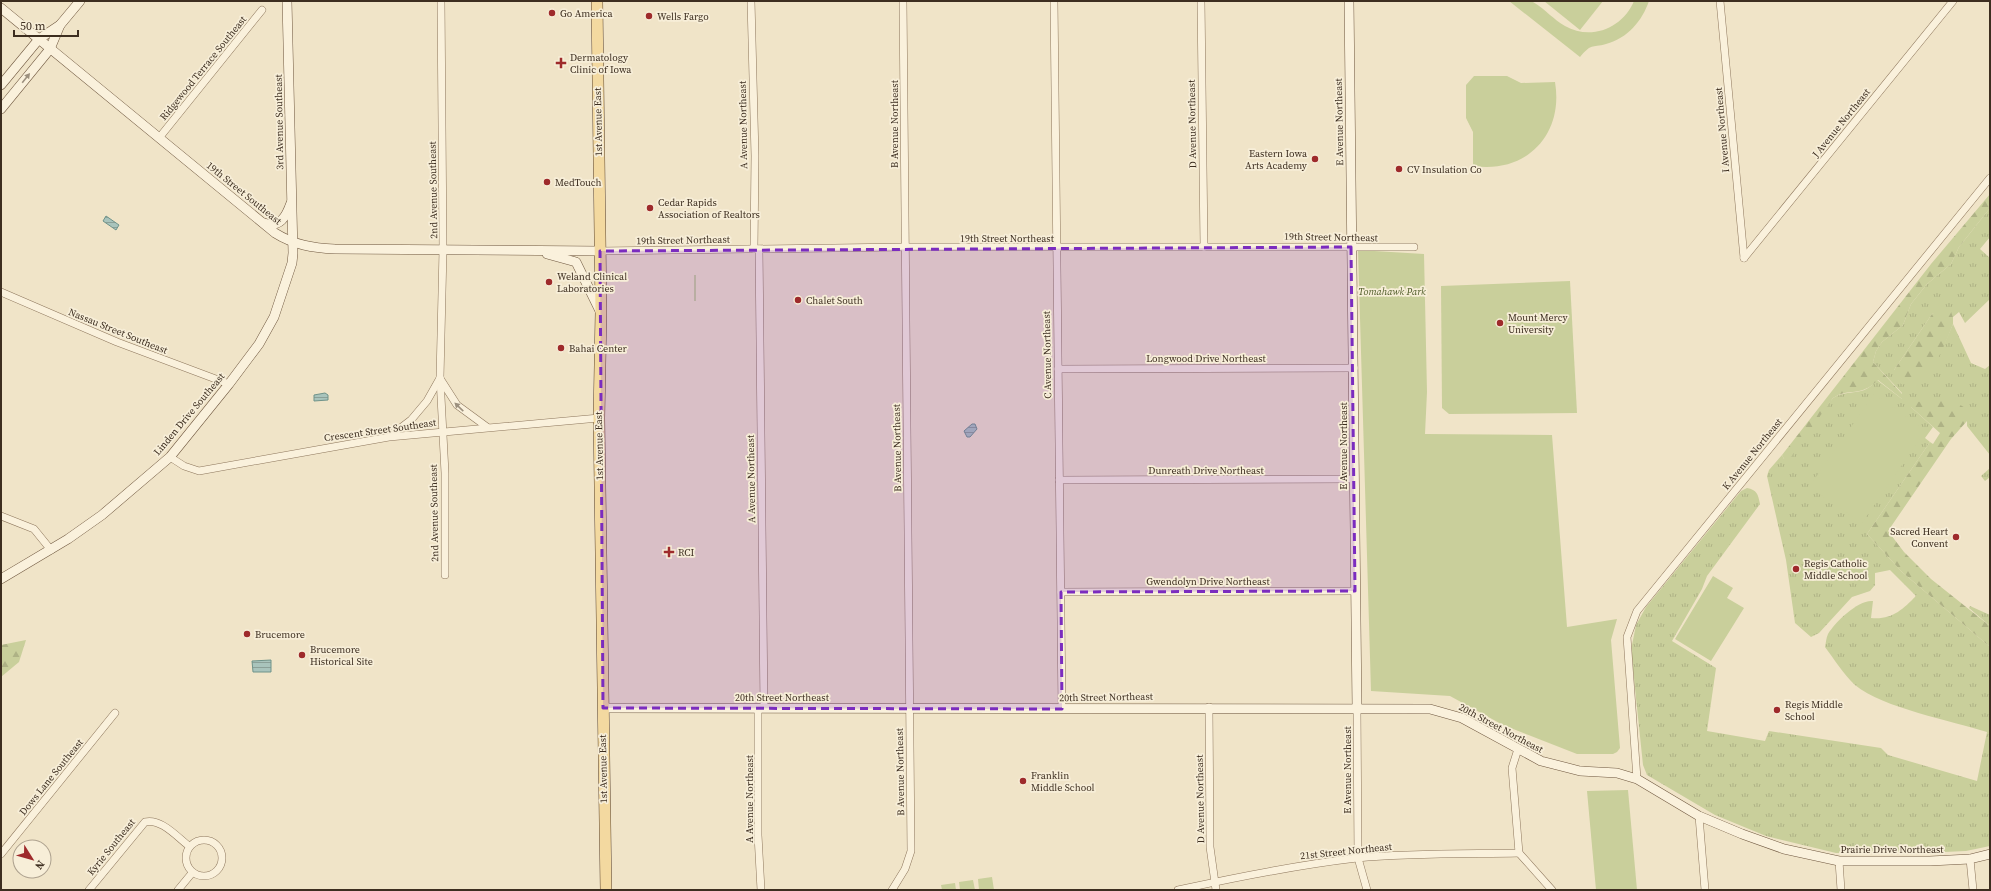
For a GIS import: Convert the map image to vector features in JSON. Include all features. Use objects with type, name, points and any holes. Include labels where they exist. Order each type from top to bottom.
[{"type":"main road","name":"1st Avenue East","points":[[597,1],[601,312],[599,418],[606,890]]},
{"type":"street","points":[[1,85],[39,39],[60,25],[80,1]]},
{"type":"street","name":"3rd Avenue Southeast","points":[[287,1],[293,243]]},
{"type":"street","name":"2nd Avenue Southeast","points":[[441,1],[443,250],[440,378],[443,431],[445,575]]},
{"type":"street","name":"A Avenue Northeast","points":[[751,1],[755,156],[761,708],[758,835],[761,890]]},
{"type":"street","name":"B Avenue Northeast","points":[[892,890],[905,869],[911,852],[903,1]]},
{"type":"street","name":"C Avenue Northeast","points":[[1054,1],[1062,709]]},
{"type":"street","name":"D Avenue Northeast","points":[[1200,1],[1204,247]]},
{"type":"street","name":"E Avenue Northeast","points":[[1349,1],[1358,858],[1367,890]]},
{"type":"street","name":"I Avenue Northeast","points":[[1720,1],[1744,258]]},
{"type":"street","name":"J Avenue Northeast","points":[[1744,258],[1953,1]]},
{"type":"street","name":"19th Street Southeast","points":[[1,8],[261,222],[275,233],[293,243],[321,248],[443,250],[528,249],[600,251]]},
{"type":"street","name":"Ridgewood Terrace Southeast","points":[[159,138],[262,10]]},
{"type":"street","points":[[1,109],[50,49],[60,25]]},
{"type":"street","name":"K Avenue Northeast","points":[[1637,779],[1626,637],[1637,611],[1990,178]]},
{"type":"street","points":[[261,222],[272,225],[280,223],[285,217],[292,200]]},
{"type":"street","name":"Linden Drive Southeast","points":[[1,578],[51,550],[102,515],[170,457],[259,344],[274,317],[292,263],[293,243]]},
{"type":"street","name":"19th Street Northeast","points":[[600,251],[905,247],[1414,247]]},
{"type":"street","name":"19th Street Southeast","points":[[528,249],[576,262],[601,312]]},
{"type":"street","name":"Nassau Street Southeast","points":[[1,292],[117,342],[229,384]]},
{"type":"street","name":"Longwood Drive Northeast","points":[[1058,369],[1354,368]]},
{"type":"street","points":[[440,378],[457,405],[487,427]]},
{"type":"street","name":"2nd Avenue Southeast","points":[[389,437],[411,420],[427,401],[440,378]]},
{"type":"street","name":"Crescent Street Southeast","points":[[170,457],[184,466],[199,471],[389,437],[599,418]]},
{"type":"street","name":"Dunreath Drive Northeast","points":[[1059,480],[1354,479]]},
{"type":"street","points":[[1,516],[34,529],[51,550]]},
{"type":"street","name":"Gwendolyn Drive Northeast","points":[[1060,592],[1355,591]]},
{"type":"street","name":"D Avenue Northeast","points":[[1208,707],[1210,846],[1216,890]]},
{"type":"street","name":"20th Street Northeast","points":[[603,708],[1423,708],[1440,710],[1462,718],[1541,761],[1560,767],[1596,772]]},
{"type":"street","name":"Dows Lane Southeast","points":[[1,854],[115,713]]},
{"type":"street","points":[[1518,749],[1512,768],[1519,853],[1552,890]]},
{"type":"street","name":"Prairie Drive Northeast","points":[[1596,772],[1617,773],[1637,779],[1699,816],[1735,832],[1784,849],[1839,861],[1930,861],[1970,859],[1990,854]]},
{"type":"street","points":[[1699,816],[1705,890]]},
{"type":"street","name":"Kyrie Southeast","points":[[89,890],[144,822],[152,820],[161,824],[189,846]]},
{"type":"street","points":[[203,840],[211,841],[218,846],[222,861],[214,874],[207,877],[198,876],[192,873],[187,867],[185,860],[189,846],[203,840]]},
{"type":"street","name":"21st Street Northeast","points":[[1178,890],[1286,868],[1358,858],[1444,854],[1519,853]]},
{"type":"street","points":[[1970,859],[1973,890]]},
{"type":"street","points":[[1839,861],[1841,890]]},
{"type":"street","points":[[178,890],[192,873]]},
{"type":"highlighted area","points":[[1351,247],[1355,591],[1061,592],[1062,709],[603,708],[600,251]]},
{"type":"green space","points":[[1509,1],[1533,2],[1565,26],[1585,32],[1595,32],[1614,25],[1629,10],[1634,1],[1649,1],[1638,22],[1621,38],[1606,44],[1594,46],[1580,57]]},
{"type":"green space","points":[[1544,1],[1603,1],[1580,30]]},
{"type":"green space","points":[[1474,76],[1507,76],[1521,83],[1555,82],[1556,101],[1553,119],[1547,134],[1537,147],[1525,157],[1509,164],[1492,167],[1473,166],[1473,132],[1466,118],[1466,85]]},
{"type":"green space","points":[[1990,194],[1990,208],[1959,247],[1951,264],[1927,284],[1911,304],[1903,325],[1882,342],[1876,351],[1873,362],[1902,394],[1902,399],[1878,380],[1866,389],[1845,393],[1833,398],[1790,458],[1784,459],[1782,455],[1931,264]]},
{"type":"green space","name":"Regis Catholic Middle School","points":[[1990,208],[1990,237],[1980,249],[1990,258],[1990,299],[1965,323],[1959,312],[1953,317],[1949,309],[1932,314],[1894,370],[1894,377],[1943,347],[1953,324],[1971,363],[1985,369],[1990,365],[1990,455],[1967,426],[1967,409],[1911,407],[1933,427],[1925,438],[1930,442],[1867,534],[1902,572],[1990,647],[1990,846],[1966,851],[1944,852],[1836,853],[1766,836],[1715,815],[1647,775],[1643,765],[1631,650],[1636,625],[1646,607],[1741,491],[1747,488],[1753,490],[1758,495],[1760,504],[1707,576],[1702,589],[1672,641],[1716,668],[1707,731],[1765,741],[1769,731],[1881,748],[1888,755],[1977,781],[1987,732],[1918,713],[1867,693],[1851,681],[1825,647],[1827,636],[1831,629],[1854,607],[1867,601],[1873,601],[1871,618],[1891,616],[1906,606],[1916,596],[1890,570],[1875,573],[1875,585],[1870,591],[1852,597],[1819,633],[1811,637],[1795,623],[1786,560],[1767,476],[1769,470],[1782,455],[1784,459],[1833,398],[1839,395],[1866,389],[1872,386],[1877,380],[1902,399],[1902,393],[1873,362],[1876,351],[1882,342],[1903,325],[1911,304],[1927,284],[1951,264],[1959,247]]},
{"type":"green space","name":"Tomahawk Park","points":[[1358,250],[1424,254],[1427,392],[1425,434],[1552,435],[1567,627],[1617,619],[1611,640],[1620,748],[1617,752],[1613,754],[1577,754],[1503,725],[1450,696],[1371,691]]},
{"type":"green space","points":[[694,275],[696,275],[696,301],[694,301]]},
{"type":"green space","points":[[1570,281],[1577,413],[1449,414],[1442,408],[1441,286]]},
{"type":"green space","points":[[1941,309],[1950,309],[1953,317],[1953,324],[1941,353],[1935,363],[1921,379],[1911,383],[1901,384],[1894,377],[1894,370],[1932,314]]},
{"type":"green space","points":[[1874,394],[1926,430],[1862,523],[1809,487]]},
{"type":"green space","points":[[1952,400],[1967,409],[1967,421],[1951,439],[1888,531],[1904,552],[1931,579],[1990,626],[1990,647],[1902,572],[1867,534],[1930,442],[1933,444],[1940,433],[1911,407],[1916,402]]},
{"type":"green space","points":[[1990,468],[1990,477],[1985,481],[1981,476]]},
{"type":"green space","points":[[1713,576],[1733,588],[1727,598],[1744,608],[1711,661],[1675,639]]},
{"type":"green space","points":[[1970,606],[1990,615],[1990,626],[1969,608]]},
{"type":"green space","points":[[26,640],[19,662],[1,677],[1,645]]},
{"type":"green space","points":[[1628,790],[1637,890],[1596,890],[1587,791]]},
{"type":"green space","points":[[992,877],[994,890],[979,890],[978,879]]},
{"type":"green space","points":[[973,880],[975,890],[960,890],[959,882]]},
{"type":"green space","points":[[955,883],[956,890],[942,890],[941,885]]},
{"type":"water","points":[[106,216],[119,225],[116,230],[103,221]]},
{"type":"water","points":[[325,393],[328,395],[328,400],[314,401],[314,395]]},
{"type":"water","points":[[972,424],[975,424],[977,429],[970,437],[967,437],[964,431]]},
{"type":"water","points":[[271,660],[271,672],[253,672],[252,661]]},
{"type":"place","name":"Go America","points":[[552,13]]},
{"type":"place","name":"Wells Fargo","points":[[649,16]]},
{"type":"place","name":"Dermatology Clinic of Iowa","points":[[561,63]]},
{"type":"place","name":"Eastern Iowa Arts Academy","points":[[1315,159]]},
{"type":"place","name":"CV Insulation Co","points":[[1399,169]]},
{"type":"place","name":"MedTouch","points":[[547,182]]},
{"type":"place","name":"Cedar Rapids Association of Realtors","points":[[650,208]]},
{"type":"place","name":"Weland Clinical Laboratories","points":[[549,282]]},
{"type":"place","name":"Chalet South","points":[[798,300]]},
{"type":"place","name":"Mount Mercy University","points":[[1500,323]]},
{"type":"place","name":"Bahai Center","points":[[561,348]]},
{"type":"place","name":"Sacred Heart Convent","points":[[1956,537]]},
{"type":"place","name":"RCI","points":[[669,552]]},
{"type":"place","name":"Regis Catholic Middle School","points":[[1796,569]]},
{"type":"place","name":"Brucemore","points":[[247,634]]},
{"type":"place","name":"Brucemore Historical Site","points":[[302,655]]},
{"type":"place","name":"Regis Middle School","points":[[1777,710]]},
{"type":"place","name":"Franklin Middle School","points":[[1023,781]]}]
